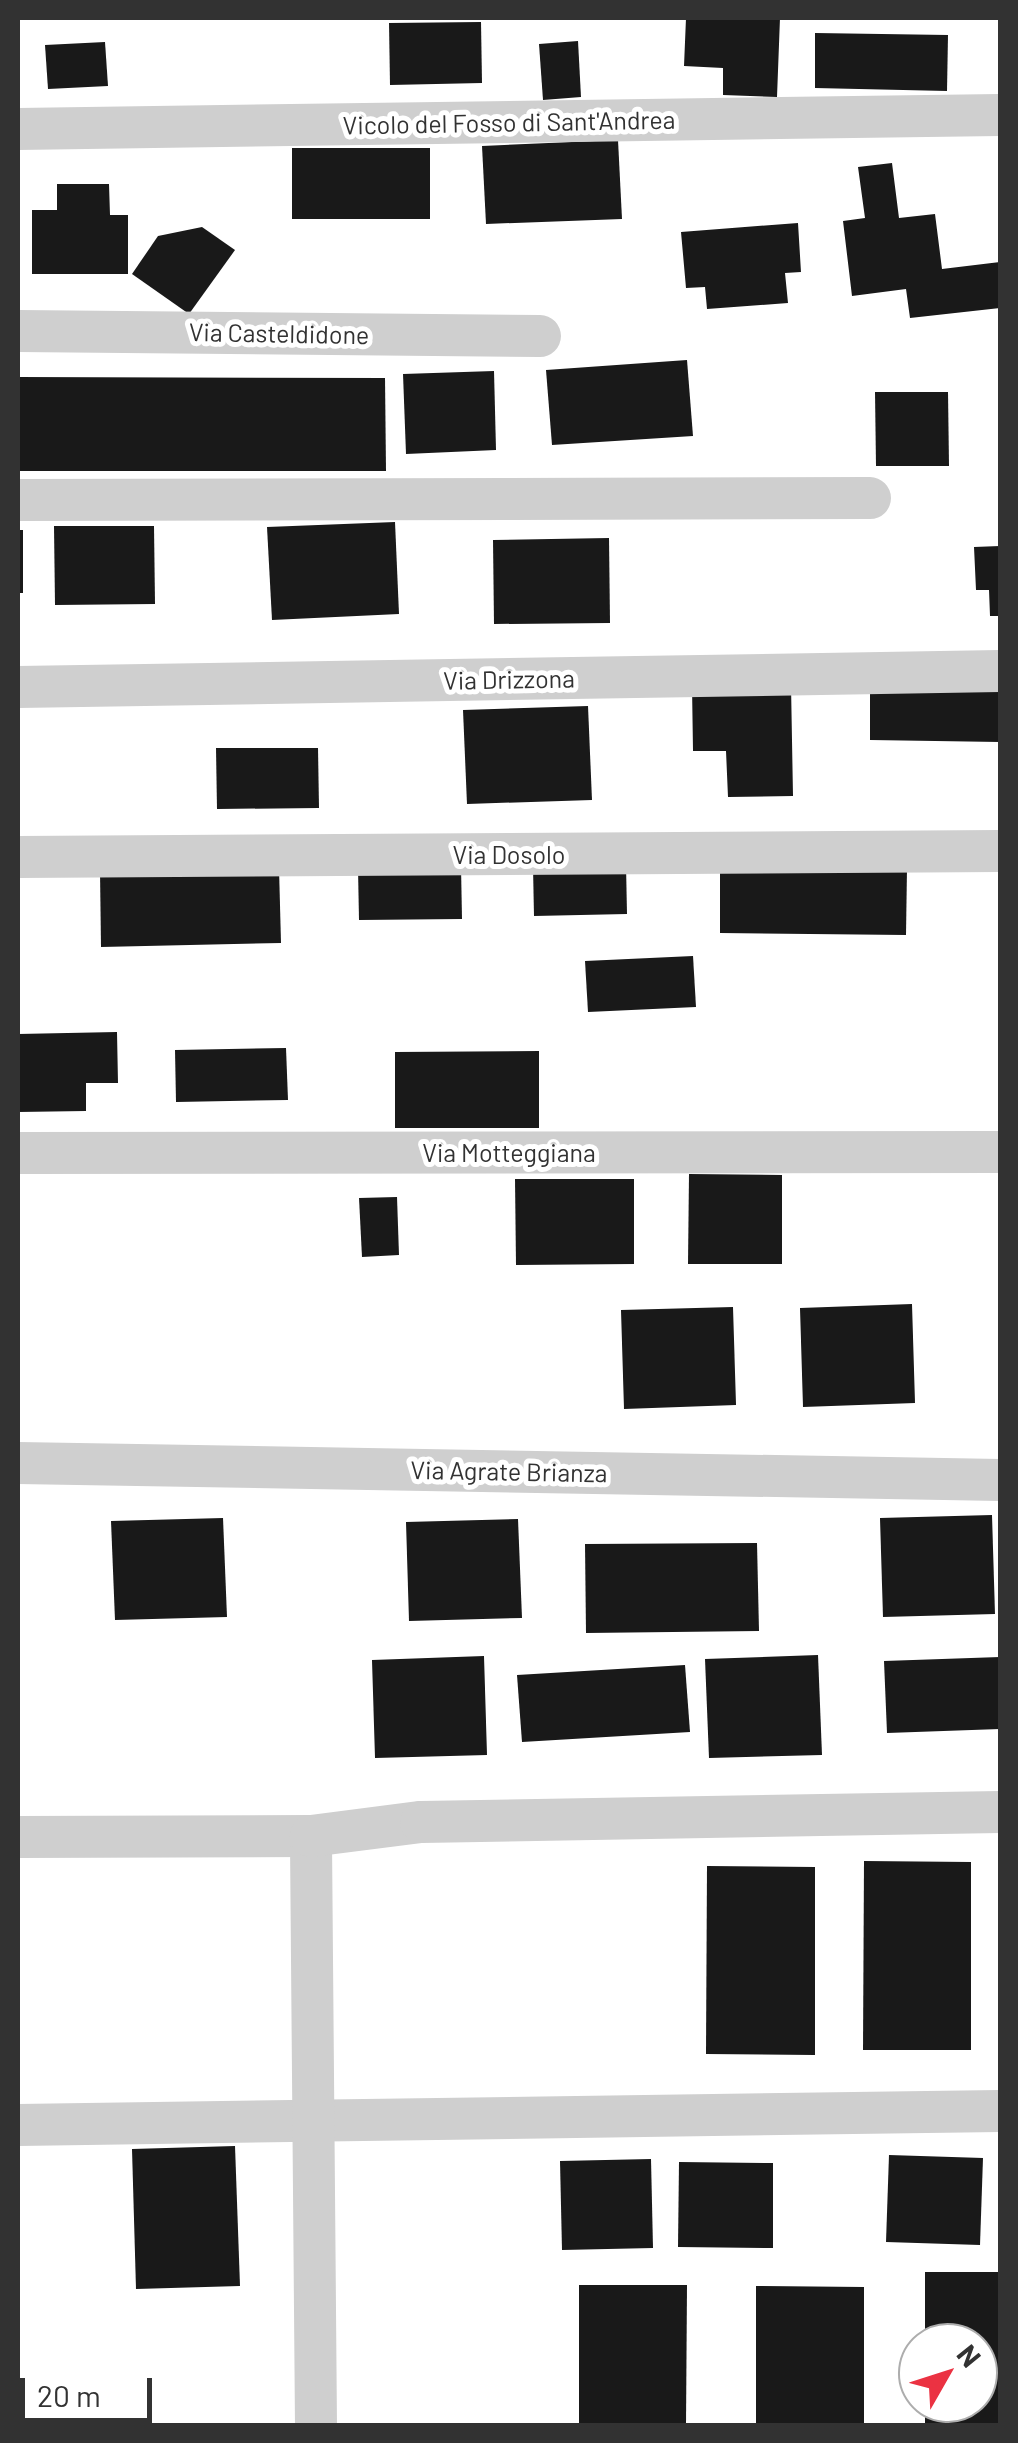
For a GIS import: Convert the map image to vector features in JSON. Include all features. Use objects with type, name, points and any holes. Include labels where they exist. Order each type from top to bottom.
[{"type":"street","name":"Vicolo del Fosso di Sant'Andrea","points":[[18,129],[1000,115]]},
{"type":"street","name":"Via Casteldidone","points":[[18,331],[540,336]]},
{"type":"street","points":[[18,500],[870,498]]},
{"type":"street","name":"Via Drizzona","points":[[18,688],[1000,670]]},
{"type":"street","name":"Via Dosolo","points":[[18,857],[1000,851]]},
{"type":"street","name":"Via Motteggiana","points":[[18,1153],[1000,1152]]},
{"type":"street","name":"Via Agrate Brianza","points":[[18,1463],[1000,1480]]},
{"type":"street","points":[[18,1837],[311,1836],[420,1822],[1000,1812]]},
{"type":"street","points":[[311,1836],[316,2426]]},
{"type":"street","points":[[18,2125],[312,2124],[1000,2111]]},
{"type":"building","points":[[686,18],[780,18],[777,97],[723,95],[723,68],[684,66]]},
{"type":"building","points":[[481,22],[482,83],[390,85],[389,23]]},
{"type":"building","points":[[815,33],[948,35],[947,91],[815,88]]},
{"type":"building","points":[[578,41],[581,97],[543,100],[539,44]]},
{"type":"building","points":[[105,42],[108,86],[48,89],[45,45]]},
{"type":"building","points":[[618,140],[622,219],[486,224],[482,146]]},
{"type":"building","points":[[292,148],[430,148],[430,219],[292,219]]},
{"type":"building","points":[[892,163],[899,218],[935,214],[942,269],[1000,262],[1000,308],[910,318],[906,289],[852,296],[843,221],[865,218],[858,167]]},
{"type":"building","points":[[57,184],[109,184],[110,215],[128,215],[128,274],[32,274],[32,210],[57,210]]},
{"type":"building","points":[[798,223],[801,272],[785,273],[788,303],[707,309],[705,287],[686,288],[681,232]]},
{"type":"building","points":[[202,227],[235,250],[189,314],[132,274],[158,236]]},
{"type":"building","points":[[687,360],[693,436],[552,445],[546,370]]},
{"type":"building","points":[[494,371],[496,450],[406,454],[403,374]]},
{"type":"building","points":[[18,377],[385,378],[386,471],[18,471]]},
{"type":"building","points":[[875,392],[948,392],[949,466],[876,466]]},
{"type":"building","points":[[395,522],[399,614],[272,620],[267,527]]},
{"type":"building","points":[[54,526],[154,526],[155,604],[55,605]]},
{"type":"building","points":[[18,530],[23,530],[23,593],[18,593]]},
{"type":"building","points":[[609,538],[610,623],[494,624],[493,540]]},
{"type":"building","points":[[1000,546],[1000,616],[990,616],[989,590],[976,590],[974,547]]},
{"type":"building","points":[[791,684],[793,796],[728,797],[726,751],[693,751],[692,686]]},
{"type":"building","points":[[870,684],[1000,686],[1000,742],[870,740]]},
{"type":"building","points":[[588,706],[592,800],[467,804],[463,710]]},
{"type":"building","points":[[216,748],[318,748],[319,808],[217,809]]},
{"type":"building","points":[[626,865],[627,914],[534,916],[533,867]]},
{"type":"building","points":[[461,866],[462,919],[359,920],[358,868]]},
{"type":"building","points":[[720,867],[907,868],[906,935],[720,933]]},
{"type":"building","points":[[279,868],[281,943],[101,947],[100,871]]},
{"type":"building","points":[[693,956],[696,1007],[588,1012],[585,961]]},
{"type":"building","points":[[117,1032],[118,1083],[86,1083],[86,1111],[18,1112],[18,1034]]},
{"type":"building","points":[[286,1048],[288,1100],[176,1102],[175,1050]]},
{"type":"building","points":[[539,1051],[539,1128],[395,1128],[395,1052]]},
{"type":"building","points":[[689,1174],[782,1175],[782,1264],[688,1264]]},
{"type":"building","points":[[515,1179],[634,1179],[634,1264],[516,1265]]},
{"type":"building","points":[[397,1197],[399,1255],[362,1257],[359,1198]]},
{"type":"building","points":[[912,1304],[915,1403],[803,1407],[800,1308]]},
{"type":"building","points":[[733,1307],[736,1405],[624,1409],[621,1310]]},
{"type":"building","points":[[992,1515],[995,1614],[883,1617],[880,1518]]},
{"type":"building","points":[[223,1518],[227,1617],[115,1620],[111,1521]]},
{"type":"building","points":[[518,1519],[522,1618],[409,1621],[406,1522]]},
{"type":"building","points":[[757,1543],[759,1631],[586,1633],[585,1544]]},
{"type":"building","points":[[818,1655],[822,1755],[709,1758],[705,1659]]},
{"type":"building","points":[[484,1656],[487,1755],[375,1758],[372,1660]]},
{"type":"building","points":[[1000,1657],[1000,1729],[887,1733],[884,1661]]},
{"type":"building","points":[[685,1665],[690,1732],[522,1742],[517,1675]]},
{"type":"building","points":[[864,1861],[971,1862],[971,2050],[863,2050]]},
{"type":"building","points":[[707,1866],[815,1867],[815,2055],[706,2054]]},
{"type":"building","points":[[235,2146],[240,2286],[136,2289],[132,2149]]},
{"type":"building","points":[[889,2155],[983,2158],[980,2245],[886,2242]]},
{"type":"building","points":[[651,2159],[653,2248],[562,2250],[560,2161]]},
{"type":"building","points":[[679,2162],[773,2163],[773,2248],[678,2247]]},
{"type":"building","points":[[925,2272],[1000,2272],[1000,2426],[925,2426],[998,2423],[998,2323],[925,2323]]},
{"type":"building","points":[[579,2285],[687,2285],[686,2426],[579,2426]]},
{"type":"building","points":[[756,2286],[864,2287],[864,2426],[756,2426]]}]
